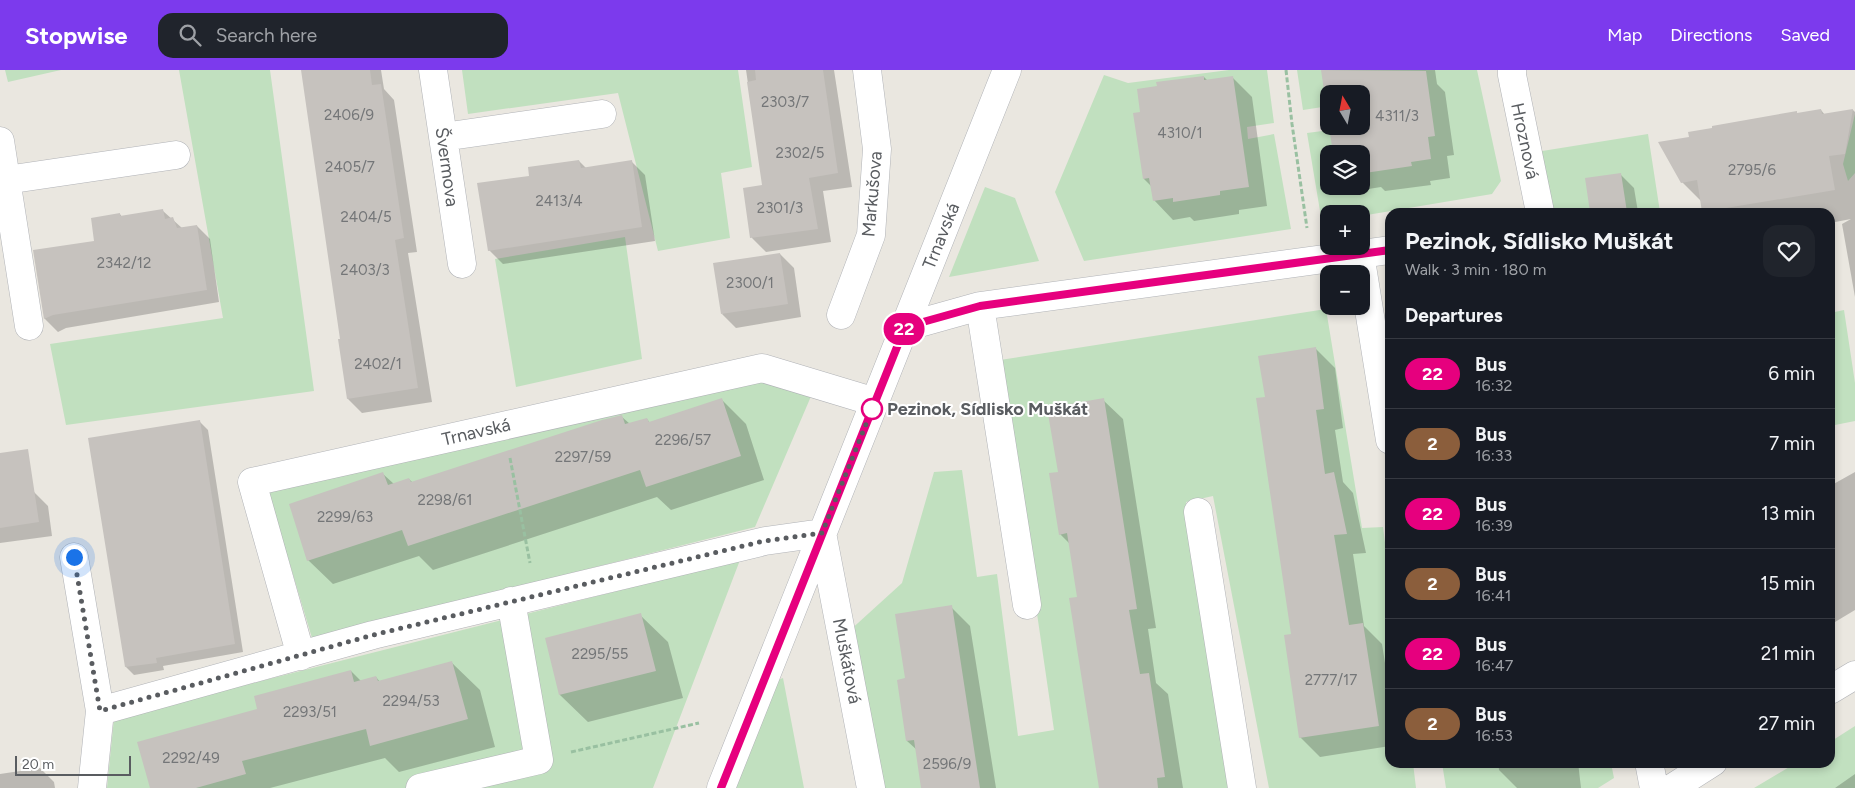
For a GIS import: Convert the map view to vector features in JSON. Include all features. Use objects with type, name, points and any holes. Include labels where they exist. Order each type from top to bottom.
[{"type":"street","name":"Švermova","points":[[433,70],[462,264]]},
{"type":"street","name":"Markušova","points":[[841,315],[872,235],[877,149],[867,70]]},
{"type":"street","name":"Trnavská","points":[[721,788],[1008,70]]},
{"type":"street","name":"Hroznová","points":[[1512,70],[1539,208]]},
{"type":"street","points":[[443,137],[602,114]]},
{"type":"street","points":[[0,141],[29,326]]},
{"type":"street","points":[[6,180],[176,155]]},
{"type":"street","points":[[1370,253],[1385,251]]},
{"type":"street","points":[[905,327],[980,306],[1352,255]]},
{"type":"street","points":[[1360,255],[1385,409]]},
{"type":"street","points":[[980,306],[1027,605]]},
{"type":"street","name":"Trnavská","points":[[301,656],[252,482],[762,368],[875,402]]},
{"type":"street","points":[[1198,512],[1242,788]]},
{"type":"street","points":[[100,711],[373,635],[523,598],[764,541],[822,533]]},
{"type":"street","name":"Muškátová","points":[[822,533],[871,788]]},
{"type":"street","points":[[74,557],[100,711],[92,788]]},
{"type":"street","points":[[420,788],[538,760],[523,598]]},
{"type":"street","points":[[1835,687],[1855,675]]},
{"type":"street","points":[[1650,768],[1654,788]]},
{"type":"street","points":[[1672,788],[1704,768]]},
{"type":"path","points":[[1286,70],[1312,260]]},
{"type":"path","points":[[504,426],[523,598]]},
{"type":"path","points":[[538,760],[699,723]]},
{"type":"green space","points":[[5,70],[61,70],[8,82]]},
{"type":"green space","points":[[179,70],[270,70],[314,391],[66,425],[50,344],[223,318]]},
{"type":"green space","points":[[462,70],[738,70],[752,167],[721,173],[730,238],[658,251],[618,93],[468,114]]},
{"type":"green space","points":[[1229,70],[1267,70],[1274,123],[1247,127],[1248,139],[1274,134],[1291,229],[1084,261],[1055,192],[1104,75],[1128,83]]},
{"type":"green space","points":[[1297,70],[1477,70],[1501,181],[1492,194],[1409,208],[1385,208],[1385,212],[1370,214],[1370,205],[1320,205],[1320,211],[1307,133],[1320,131],[1320,135],[1370,135],[1370,85],[1320,85],[1320,107],[1303,110]]},
{"type":"green space","points":[[1855,114],[1855,173],[1848,181],[1843,164]]},
{"type":"green space","points":[[1648,134],[1659,208],[1546,208],[1536,152]]},
{"type":"green space","points":[[985,187],[1015,198],[1039,261],[949,277]]},
{"type":"green space","points":[[625,237],[642,359],[516,387],[495,259]]},
{"type":"green space","points":[[1320,310],[1320,315],[1327,315],[1362,528],[1383,527],[1385,542],[1385,768],[1414,768],[1416,788],[1269,788],[1213,496],[1186,502],[1234,788],[879,788],[847,633],[902,583],[934,472],[962,470],[977,577],[997,574],[1018,736],[1054,730],[1000,360]]},
{"type":"green space","points":[[1844,310],[1855,383],[1855,421],[1835,425],[1835,312]]},
{"type":"green space","points":[[758,380],[812,394],[755,527],[312,638],[267,488]]},
{"type":"green space","points":[[740,560],[653,788],[107,788],[114,718]]},
{"type":"green space","points":[[783,678],[804,788],[733,788],[775,681]]},
{"type":"green space","points":[[1855,726],[1855,788],[1754,788],[1788,768],[1835,768],[1835,739]]},
{"type":"green space","points":[[1443,768],[1612,768],[1614,778],[1598,788],[1446,788]]},
{"type":"building","points":[[301,70],[370,70],[372,85],[381,84],[404,238],[395,240],[418,388],[347,399]]},
{"type":"building","points":[[755,70],[823,70],[838,173],[809,178],[818,229],[750,238],[743,188],[762,185],[747,82],[756,80]]},
{"type":"building","points":[[1321,70],[1426,71],[1435,136],[1428,137],[1431,159],[1411,162],[1412,166],[1370,172],[1370,145],[1332,145],[1330,135],[1370,135],[1370,85],[1323,85]]},
{"type":"building","points":[[1204,76],[1204,80],[1233,76],[1249,187],[1220,191],[1220,195],[1173,202],[1173,198],[1153,201],[1149,178],[1143,179],[1133,113],[1140,112],[1137,89],[1157,86],[1156,82]]},
{"type":"building","points":[[1821,109],[1822,114],[1853,109],[1845,154],[1829,156],[1835,190],[1726,208],[1701,208],[1697,180],[1681,183],[1658,142],[1689,137],[1688,132],[1712,128],[1712,126],[1797,111],[1797,113]]},
{"type":"building","points":[[579,160],[581,168],[632,160],[642,227],[488,251],[477,183],[529,176],[528,167]]},
{"type":"building","points":[[1621,173],[1626,208],[1589,208],[1585,178]]},
{"type":"building","points":[[163,209],[165,219],[173,217],[177,228],[197,225],[207,290],[53,315],[44,319],[33,250],[94,241],[91,218],[120,213],[120,216]]},
{"type":"building","points":[[780,253],[788,304],[721,314],[713,263]]},
{"type":"building","points":[[1316,347],[1324,409],[1316,410],[1325,474],[1334,472],[1347,534],[1334,535],[1349,625],[1363,623],[1379,726],[1299,738],[1284,635],[1291,634],[1256,398],[1265,397],[1258,356]]},
{"type":"building","points":[[722,398],[741,456],[646,487],[640,470],[408,546],[402,530],[307,561],[289,504],[383,472],[388,485],[409,478],[411,482],[602,420],[622,415],[625,424],[647,418],[649,422]]},
{"type":"building","points":[[1104,398],[1137,609],[1129,610],[1140,674],[1149,673],[1165,777],[1157,778],[1158,788],[1099,788],[1069,598],[1077,597],[1067,533],[1059,535],[1049,473],[1058,472],[1047,408]]},
{"type":"building","points":[[200,420],[235,644],[156,658],[157,663],[125,667],[88,438]]},
{"type":"building","points":[[28,449],[39,522],[0,528],[0,453]]},
{"type":"building","points":[[952,605],[980,788],[921,788],[914,740],[906,741],[897,680],[905,678],[895,614]]},
{"type":"building","points":[[641,613],[656,671],[559,695],[545,638]]},
{"type":"building","points":[[452,661],[468,719],[370,746],[366,729],[242,761],[246,774],[196,788],[150,788],[137,742],[257,709],[254,696],[351,670],[354,682],[376,676],[378,681]]},
{"type":"bus line","name":"22","points":[[721,788],[905,327],[980,306],[1385,251]]},
{"type":"place","name":"Pezinok, Sídlisko Muškát","points":[[872,409]]},
{"type":"route","points":[[74,557],[100,711],[373,635],[764,541],[822,533],[875,402],[872,409]]}]
